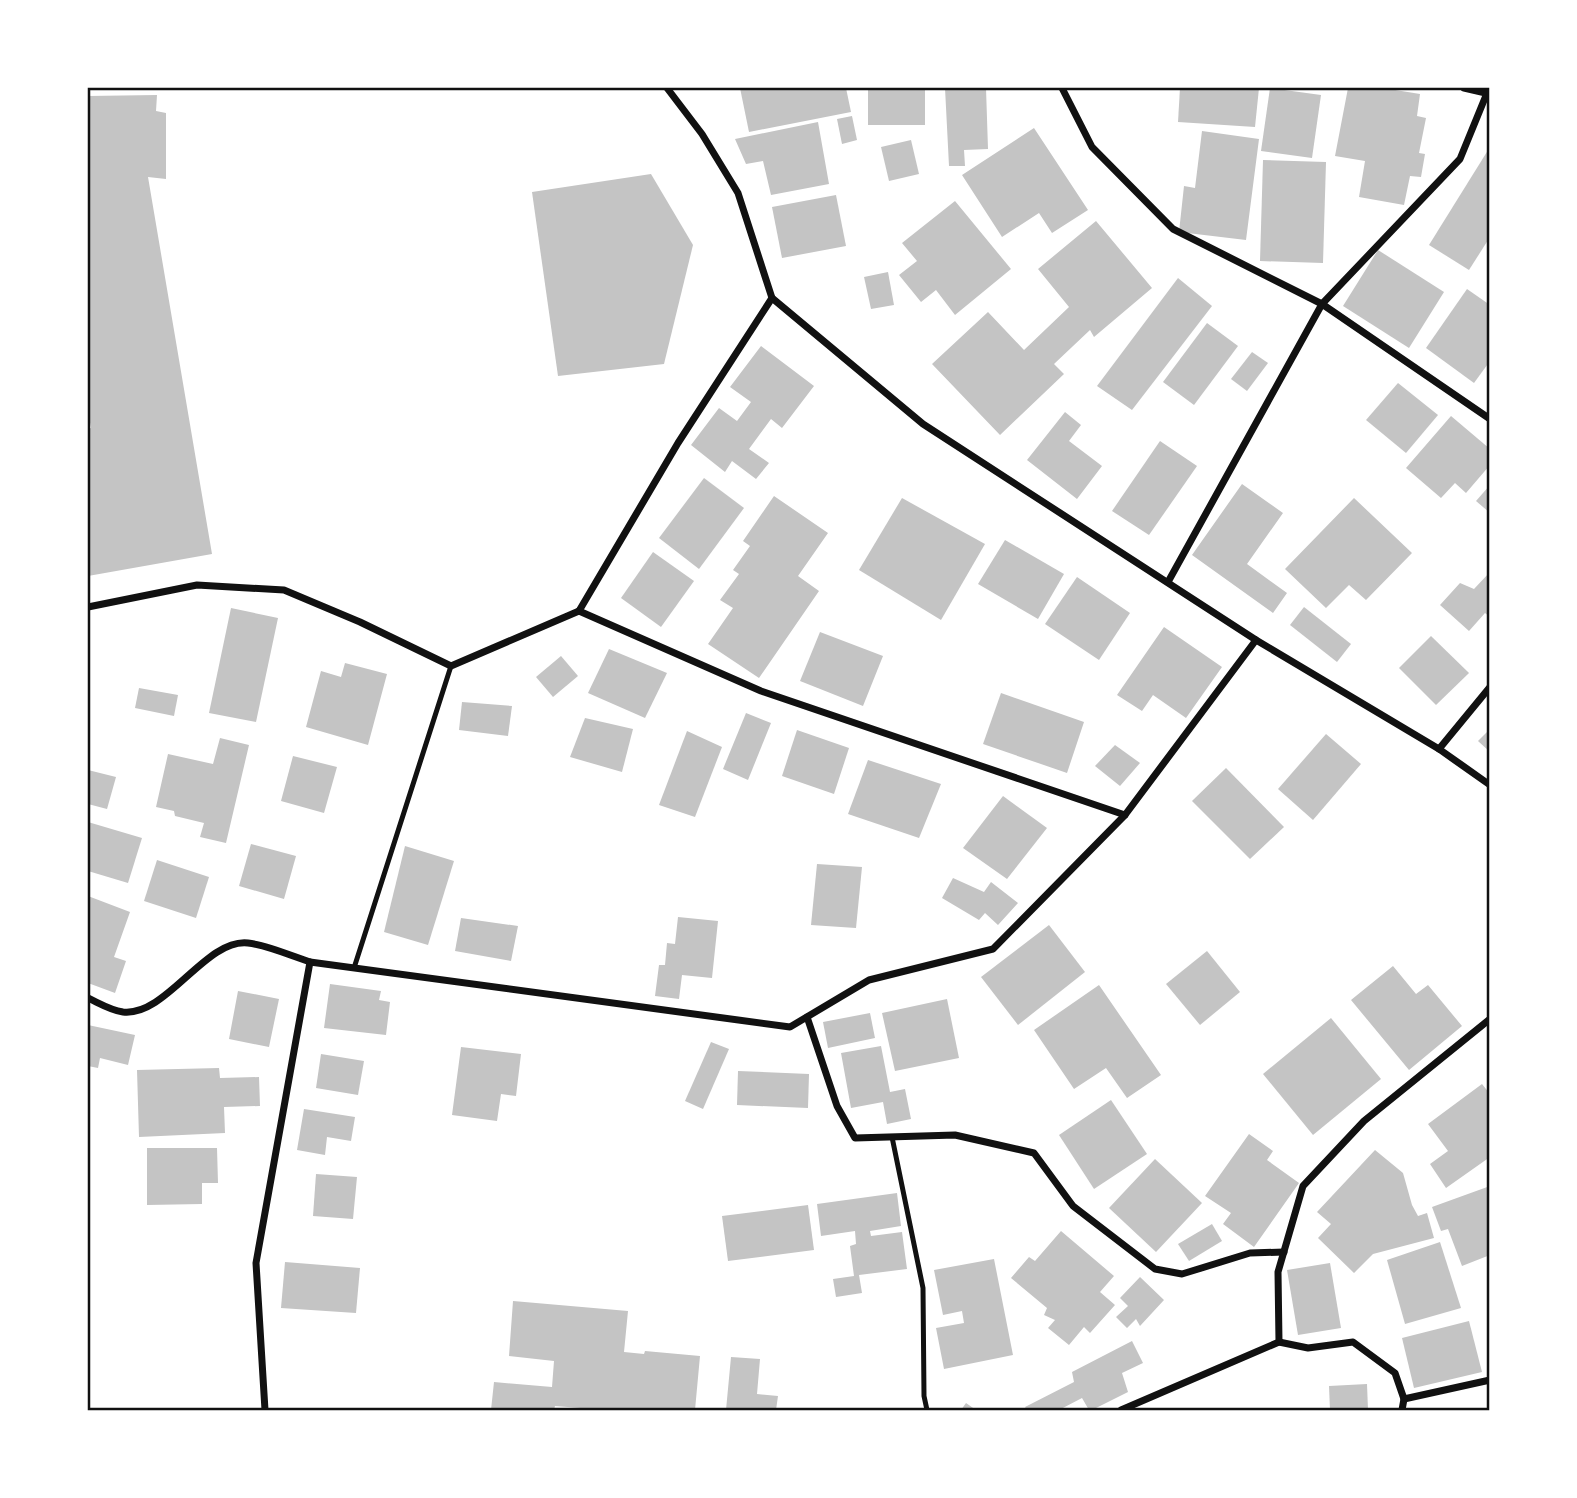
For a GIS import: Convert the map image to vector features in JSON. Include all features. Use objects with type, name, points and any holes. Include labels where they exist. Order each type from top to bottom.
[{"type":"street","points":[[667,88],[702,134],[738,193],[772,298],[923,424],[1256,640],[1439,749],[1489,785]]},
{"type":"street","points":[[1062,88],[1092,147],[1173,229],[1322,304],[1489,419]]},
{"type":"street","points":[[1168,582],[1322,304],[1460,159],[1488,94],[1464,88]]},
{"type":"street","points":[[88,607],[197,585],[284,590],[360,622],[451,666],[579,611],[678,443],[772,298]]},
{"type":"street","points":[[579,611],[761,691],[1125,815]]},
{"type":"street","points":[[88,998],[111,1009],[126,1012],[150,1006],[226,947],[247,942],[310,962],[790,1027],[869,980],[993,949],[1125,815],[1256,640]]},
{"type":"street","points":[[1439,749],[1489,687]]},
{"type":"street","points":[[265,1410],[256,1263],[310,962]]},
{"type":"street","points":[[807,1017],[837,1106],[855,1139],[955,1135],[1034,1153],[1073,1206],[1155,1269],[1182,1274],[1250,1253],[1284,1252]]},
{"type":"street","points":[[1279,1342],[1278,1272],[1303,1186],[1364,1121],[1489,1019]]},
{"type":"street","points":[[1121,1410],[1279,1342],[1308,1348],[1353,1342],[1395,1373],[1404,1399],[1402,1410]]},
{"type":"street","points":[[1404,1399],[1489,1380]]},
{"type":"lane","points":[[354,968],[451,666]]},
{"type":"lane","points":[[892,1137],[923,1288],[924,1396],[927,1410]]},
{"type":"building","points":[[740,88],[846,88],[851,112],[749,132]]},
{"type":"building","points":[[868,88],[925,88],[925,125],[868,125]]},
{"type":"building","points":[[945,88],[986,88],[988,149],[964,150],[965,166],[949,166]]},
{"type":"building","points":[[1180,88],[1259,88],[1255,127],[1178,122]]},
{"type":"building","points":[[1270,88],[1321,95],[1312,158],[1261,151]]},
{"type":"building","points":[[1348,88],[1383,88],[1420,94],[1417,116],[1426,118],[1419,153],[1425,154],[1421,177],[1410,176],[1404,205],[1359,197],[1365,161],[1335,156]]},
{"type":"building","points":[[157,95],[156,111],[166,113],[166,179],[148,177],[212,554],[88,576],[88,429],[91,428],[88,411],[88,96]]},
{"type":"building","points":[[852,116],[857,140],[842,144],[837,119]]},
{"type":"building","points":[[818,122],[829,184],[771,195],[763,161],[746,164],[735,139]]},
{"type":"building","points":[[1034,128],[1088,210],[1052,233],[1039,213],[1002,237],[962,175]]},
{"type":"building","points":[[1202,131],[1259,139],[1246,240],[1179,232],[1184,186],[1195,188]]},
{"type":"building","points":[[911,140],[919,174],[889,181],[881,147]]},
{"type":"building","points":[[1490,147],[1490,237],[1469,270],[1429,245]]},
{"type":"building","points":[[1263,160],[1326,162],[1323,263],[1260,261]]},
{"type":"building","points":[[651,174],[693,245],[664,364],[558,376],[532,192]]},
{"type":"building","points":[[836,195],[846,246],[782,258],[772,207]]},
{"type":"building","points":[[955,201],[1011,269],[955,315],[936,290],[921,302],[899,275],[917,261],[902,243]]},
{"type":"building","points":[[1096,221],[1152,288],[1094,337],[1090,330],[1054,364],[1064,374],[1000,435],[932,364],[988,312],[1024,350],[1069,307],[1038,269]]},
{"type":"building","points":[[1378,250],[1444,292],[1409,348],[1343,306]]},
{"type":"building","points":[[888,272],[894,305],[871,309],[864,277]]},
{"type":"building","points":[[1178,278],[1212,306],[1132,410],[1097,386]]},
{"type":"building","points":[[1467,289],[1490,305],[1490,361],[1474,383],[1426,348]]},
{"type":"building","points":[[1207,323],[1238,346],[1194,405],[1163,382]]},
{"type":"building","points":[[761,346],[814,386],[782,428],[771,419],[749,449],[769,463],[756,479],[732,461],[725,472],[691,445],[719,408],[737,421],[751,402],[730,387]]},
{"type":"building","points":[[1252,352],[1268,363],[1247,391],[1231,379]]},
{"type":"building","points":[[1398,383],[1438,415],[1406,453],[1366,420]]},
{"type":"building","points":[[1065,412],[1081,425],[1069,441],[1102,466],[1077,499],[1027,460]]},
{"type":"building","points":[[1451,416],[1490,449],[1490,465],[1466,493],[1455,483],[1441,498],[1406,468]]},
{"type":"building","points":[[1160,441],[1197,466],[1149,535],[1112,511]]},
{"type":"building","points":[[704,478],[744,508],[699,569],[659,538]]},
{"type":"building","points":[[1242,484],[1283,513],[1247,564],[1287,593],[1273,613],[1192,555]]},
{"type":"building","points":[[1490,485],[1490,513],[1476,501]]},
{"type":"building","points":[[774,496],[828,533],[798,576],[819,591],[759,678],[708,644],[733,608],[720,600],[739,574],[733,570],[750,546],[743,541]]},
{"type":"building","points":[[902,498],[985,544],[941,620],[859,570]]},
{"type":"building","points":[[1354,498],[1412,553],[1366,600],[1349,585],[1326,608],[1285,569]]},
{"type":"building","points":[[1005,540],[1064,574],[1038,619],[978,584]]},
{"type":"building","points":[[653,552],[694,581],[661,627],[621,598]]},
{"type":"building","points":[[1490,572],[1490,617],[1485,613],[1469,631],[1440,605],[1460,583],[1474,589]]},
{"type":"building","points":[[1077,577],[1130,613],[1099,660],[1045,624]]},
{"type":"building","points":[[1304,607],[1351,644],[1337,662],[1290,625]]},
{"type":"building","points":[[231,608],[278,618],[256,722],[209,713]]},
{"type":"building","points":[[1164,627],[1222,667],[1186,718],[1153,695],[1142,711],[1117,695]]},
{"type":"building","points":[[820,632],[883,656],[863,706],[800,681]]},
{"type":"building","points":[[1431,636],[1469,673],[1436,705],[1399,668]]},
{"type":"building","points":[[609,649],[667,673],[645,718],[588,693]]},
{"type":"building","points":[[561,656],[578,676],[553,697],[536,677]]},
{"type":"building","points":[[345,663],[387,674],[368,745],[306,727],[321,671],[341,677]]},
{"type":"building","points":[[139,688],[178,695],[174,716],[135,708]]},
{"type":"building","points":[[1001,693],[1084,722],[1067,773],[983,744]]},
{"type":"building","points":[[462,702],[512,706],[508,736],[459,730]]},
{"type":"building","points":[[746,713],[771,723],[748,780],[723,769]]},
{"type":"building","points":[[585,718],[633,729],[622,772],[570,757]]},
{"type":"building","points":[[1490,729],[1490,752],[1478,741]]},
{"type":"building","points":[[797,730],[849,748],[834,794],[782,776]]},
{"type":"building","points":[[687,731],[722,747],[695,817],[659,805]]},
{"type":"building","points":[[1326,734],[1361,764],[1313,820],[1278,789]]},
{"type":"building","points":[[220,738],[249,745],[226,843],[200,837],[204,823],[175,816],[174,811],[156,807],[168,754],[213,764]]},
{"type":"building","points":[[1115,745],[1140,763],[1120,786],[1095,766]]},
{"type":"building","points":[[293,756],[337,767],[324,813],[281,801]]},
{"type":"building","points":[[868,760],[941,784],[919,838],[848,814]]},
{"type":"building","points":[[1226,768],[1284,827],[1250,859],[1192,801]]},
{"type":"building","points":[[88,770],[116,777],[107,809],[88,804]]},
{"type":"building","points":[[1003,796],[1047,828],[1007,879],[963,848]]},
{"type":"building","points":[[88,822],[142,838],[128,883],[88,871]]},
{"type":"building","points":[[251,844],[296,856],[284,899],[239,886]]},
{"type":"building","points":[[405,846],[454,861],[428,945],[384,932]]},
{"type":"building","points":[[157,860],[209,877],[196,918],[144,901]]},
{"type":"building","points":[[817,864],[862,867],[856,928],[811,925]]},
{"type":"building","points":[[953,878],[984,892],[991,882],[1018,903],[998,925],[985,913],[979,920],[942,898]]},
{"type":"building","points":[[88,896],[130,912],[114,957],[126,961],[115,993],[88,983]]},
{"type":"building","points":[[678,917],[718,921],[712,978],[682,975],[679,999],[655,996],[659,965],[665,965],[667,943],[675,944]]},
{"type":"building","points":[[461,918],[518,926],[511,961],[455,951]]},
{"type":"building","points":[[1049,925],[1085,972],[1018,1025],[981,977]]},
{"type":"building","points":[[1207,951],[1240,992],[1200,1025],[1166,984]]},
{"type":"building","points":[[1393,966],[1416,994],[1428,985],[1462,1026],[1409,1070],[1351,1000]]},
{"type":"building","points":[[330,984],[381,991],[379,1000],[390,1002],[386,1035],[324,1028]]},
{"type":"building","points":[[1099,985],[1161,1075],[1127,1098],[1106,1068],[1074,1089],[1034,1030]]},
{"type":"building","points":[[238,991],[279,999],[269,1047],[229,1039]]},
{"type":"building","points":[[947,999],[959,1058],[895,1071],[882,1013]]},
{"type":"building","points":[[870,1013],[875,1038],[828,1048],[823,1022]]},
{"type":"building","points":[[1331,1018],[1381,1079],[1313,1135],[1263,1074]]},
{"type":"building","points":[[88,1025],[135,1035],[128,1065],[100,1058],[98,1068],[88,1066]]},
{"type":"building","points":[[711,1042],[729,1049],[703,1109],[685,1101]]},
{"type":"building","points":[[881,1046],[890,1092],[905,1089],[911,1119],[887,1124],[883,1102],[851,1108],[841,1053]]},
{"type":"building","points":[[461,1047],[521,1054],[516,1096],[501,1094],[497,1121],[452,1115]]},
{"type":"building","points":[[321,1054],[364,1061],[358,1095],[316,1088]]},
{"type":"building","points":[[219,1068],[220,1078],[259,1077],[260,1106],[224,1107],[225,1133],[139,1137],[137,1070]]},
{"type":"building","points":[[738,1071],[809,1074],[808,1108],[737,1105]]},
{"type":"building","points":[[1482,1084],[1490,1094],[1490,1157],[1446,1188],[1430,1164],[1448,1151],[1428,1124]]},
{"type":"building","points":[[1111,1100],[1147,1154],[1094,1189],[1059,1135]]},
{"type":"building","points":[[304,1109],[355,1117],[351,1141],[327,1137],[325,1155],[297,1150]]},
{"type":"building","points":[[1249,1134],[1273,1151],[1267,1160],[1299,1183],[1254,1247],[1223,1224],[1231,1213],[1205,1196]]},
{"type":"building","points":[[147,1148],[217,1148],[218,1183],[202,1183],[202,1204],[147,1205]]},
{"type":"building","points":[[1375,1150],[1403,1173],[1412,1205],[1418,1216],[1427,1213],[1434,1238],[1373,1254],[1354,1273],[1318,1238],[1331,1224],[1317,1212]]},
{"type":"building","points":[[1155,1159],[1202,1203],[1156,1252],[1109,1208]]},
{"type":"building","points":[[316,1174],[357,1177],[353,1219],[313,1216]]},
{"type":"building","points":[[1490,1186],[1490,1255],[1462,1266],[1448,1229],[1441,1231],[1432,1207]]},
{"type":"building","points":[[897,1193],[901,1226],[870,1231],[871,1236],[902,1232],[907,1269],[859,1275],[862,1293],[836,1297],[833,1279],[854,1276],[850,1246],[856,1244],[855,1231],[821,1236],[817,1204]]},
{"type":"building","points":[[808,1205],[814,1250],[728,1261],[722,1216]]},
{"type":"building","points":[[1212,1224],[1222,1241],[1189,1261],[1178,1244]]},
{"type":"building","points":[[1061,1231],[1114,1276],[1100,1292],[1115,1305],[1090,1333],[1084,1327],[1069,1345],[1048,1328],[1055,1320],[1044,1315],[1047,1308],[1011,1278],[1029,1257],[1035,1261]]},
{"type":"building","points":[[1440,1242],[1461,1308],[1405,1324],[1387,1260]]},
{"type":"building","points":[[994,1259],[1013,1355],[944,1369],[936,1328],[964,1323],[962,1311],[943,1315],[934,1270]]},
{"type":"building","points":[[285,1262],[360,1268],[356,1313],[281,1308]]},
{"type":"building","points":[[1330,1263],[1341,1328],[1298,1335],[1287,1270]]},
{"type":"building","points":[[1140,1277],[1164,1300],[1140,1326],[1136,1319],[1127,1328],[1116,1317],[1128,1306],[1120,1298]]},
{"type":"building","points":[[513,1301],[628,1311],[624,1352],[644,1354],[645,1351],[700,1356],[695,1410],[606,1410],[555,1406],[554,1410],[491,1410],[494,1382],[552,1387],[554,1361],[509,1356]]},
{"type":"building","points":[[1469,1321],[1482,1372],[1414,1388],[1402,1338]]},
{"type":"building","points":[[1132,1341],[1143,1363],[1122,1373],[1128,1392],[1092,1410],[1089,1410],[1082,1398],[1059,1410],[1027,1410],[1025,1407],[1074,1382],[1072,1372]]},
{"type":"building","points":[[731,1357],[760,1359],[757,1394],[778,1396],[776,1410],[726,1410]]},
{"type":"building","points":[[1367,1384],[1368,1410],[1330,1410],[1329,1386]]},
{"type":"building","points":[[966,1403],[976,1410],[961,1410]]}]
